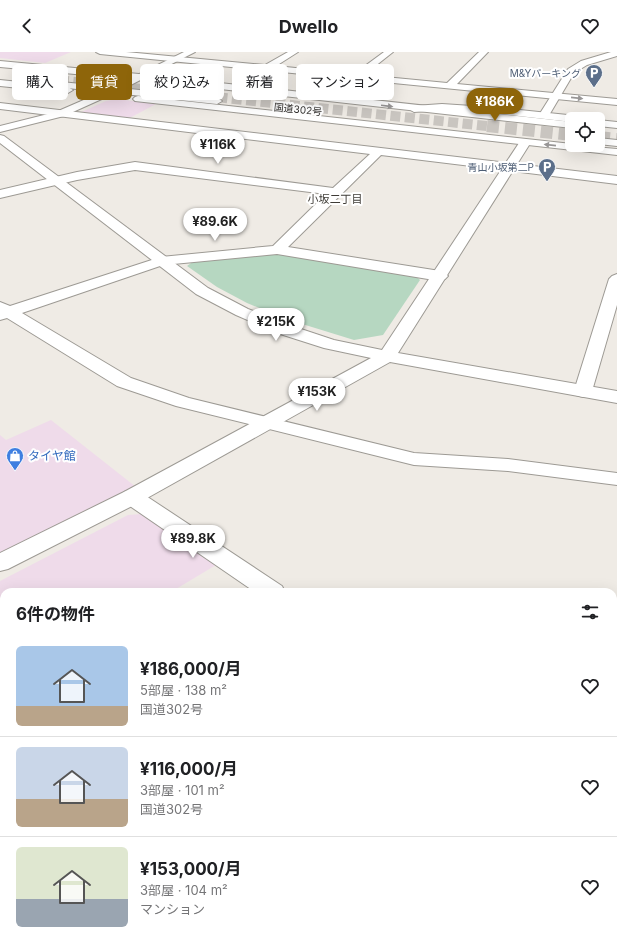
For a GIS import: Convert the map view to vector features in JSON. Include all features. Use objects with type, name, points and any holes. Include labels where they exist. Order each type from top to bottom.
[{"type":"main road","points":[[100,52],[232,65]]},
{"type":"main road","points":[[132,81],[191,52]]},
{"type":"main road","points":[[274,64],[294,52]]},
{"type":"main road","points":[[373,64],[389,52]]},
{"type":"main road","points":[[450,85],[483,52]]},
{"type":"main road","points":[[544,115],[554,96],[571,72],[584,63],[617,53]]},
{"type":"main road","name":"国道302号","points":[[0,64],[12,65]]},
{"type":"main road","name":"国道302号","points":[[68,70],[565,124]]},
{"type":"main road","points":[[0,83],[6,76]]},
{"type":"main road","points":[[139,77],[144,81],[180,87],[207,98],[224,102]]},
{"type":"main road","points":[[394,80],[617,102]]},
{"type":"main road","name":"国道302号","points":[[132,93],[399,119],[565,137]]},
{"type":"main road","points":[[138,99],[617,152]]},
{"type":"main road","points":[[0,129],[60,114],[92,100]]},
{"type":"main road","points":[[0,106],[617,180]]},
{"type":"main road","points":[[414,109],[442,107],[565,118]]},
{"type":"main road","points":[[399,119],[410,125],[460,130],[474,136]]},
{"type":"main road","points":[[605,124],[617,125]]},
{"type":"main road","points":[[605,129],[617,130]]},
{"type":"main road","points":[[0,138],[202,291],[242,312],[283,329],[330,344],[387,356],[617,397]]},
{"type":"main road","points":[[0,563],[132,497],[387,356],[526,142]]},
{"type":"main road","points":[[605,142],[617,143]]},
{"type":"main road","points":[[277,250],[378,152]]},
{"type":"main road","points":[[0,194],[56,181],[135,166],[336,192]]},
{"type":"main road","points":[[2,311],[161,261],[277,250],[440,276]]},
{"type":"main road","points":[[583,391],[609,336],[616,289]]},
{"type":"main road","points":[[2,311],[124,382],[183,402],[414,459],[508,465],[617,480]]},
{"type":"main road","points":[[132,497],[268,588]]},
{"type":"shaded area","points":[[0,52],[71,52],[45,63],[0,58]]},
{"type":"shaded area","points":[[125,100],[156,104],[126,120],[77,114],[106,101]]},
{"type":"shaded area","points":[[51,420],[136,487],[0,556],[0,435],[6,440]]},
{"type":"shaded area","points":[[142,514],[216,565],[178,588],[0,588],[0,581],[128,515]]},
{"type":"green space","points":[[278,253],[416,276],[420,280],[383,335],[354,340],[286,319],[247,303],[217,287],[187,266],[194,261]]},
{"type":"tunnel","points":[[68,81],[496,127]]},
{"type":"tunnel","points":[[487,126],[565,134]]},
{"type":"tunnel","points":[[605,138],[617,139]]},
{"type":"place","name":"M&Yパーキング","points":[[594,88]]},
{"type":"place","name":"青山小坂第二P","points":[[547,182]]},
{"type":"place","name":"タイヤ館","points":[[15,471]]},
{"type":"district","name":"小坂二丁目","points":[[335,199]]}]
